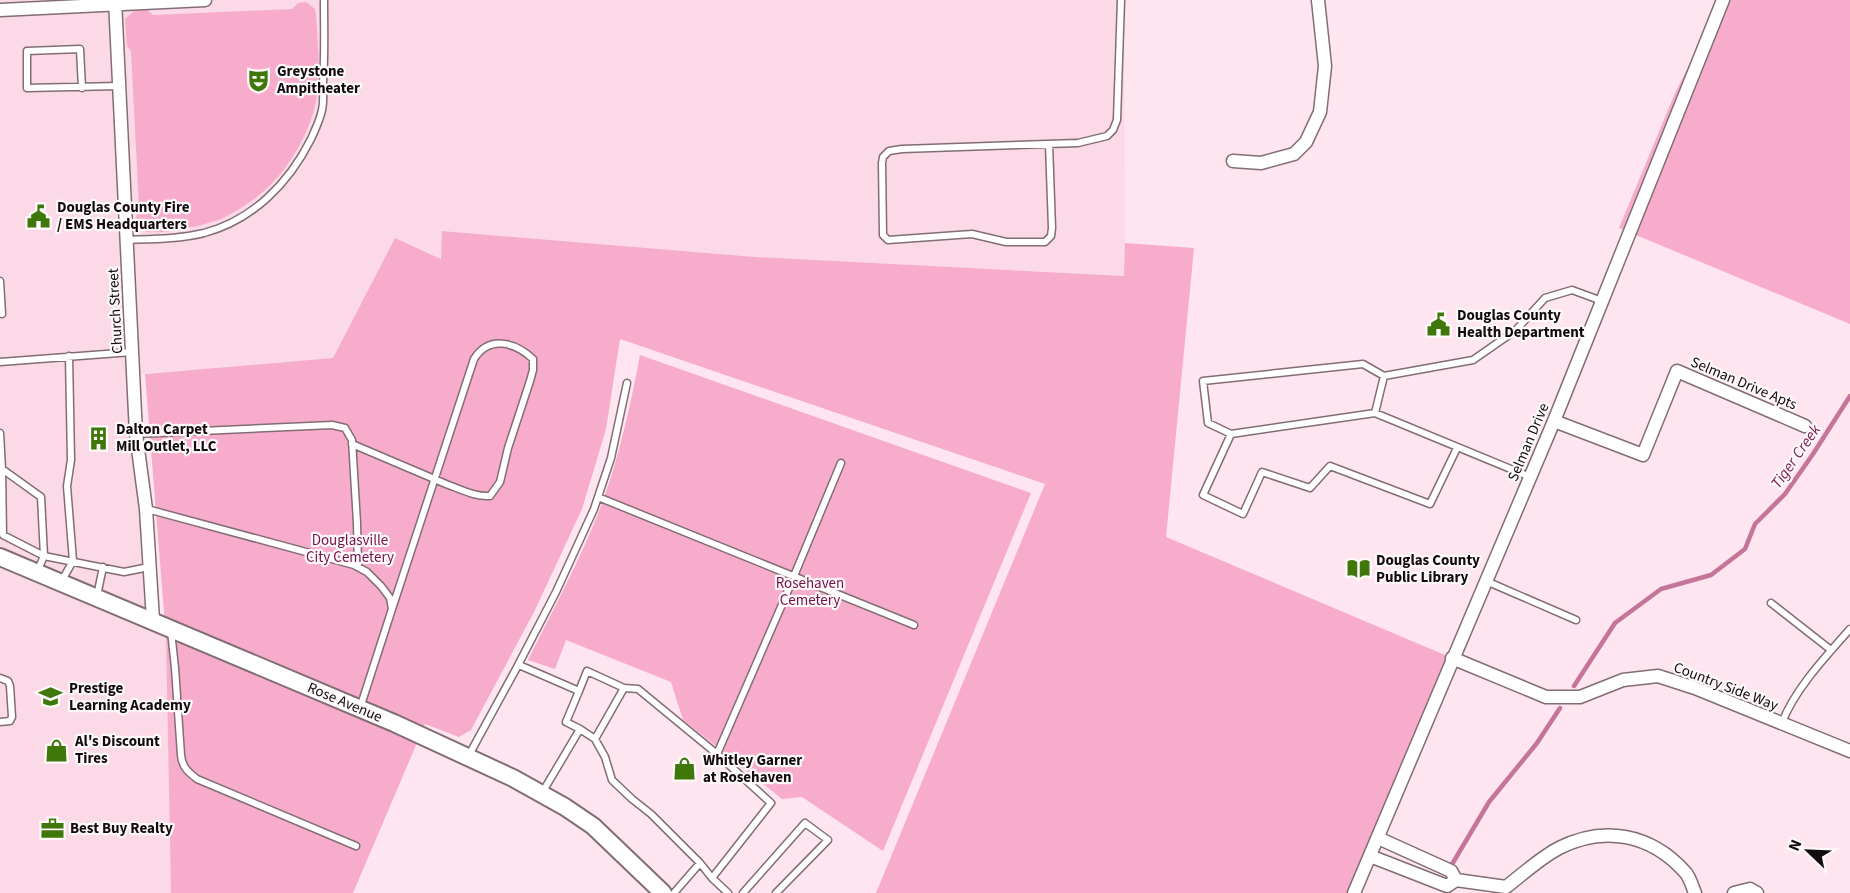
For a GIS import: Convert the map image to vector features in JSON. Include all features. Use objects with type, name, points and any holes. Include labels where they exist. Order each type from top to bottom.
[{"type":"street","points":[[0,10],[115,2],[205,0]]},
{"type":"street","points":[[1233,161],[1261,163],[1294,154],[1306,142],[1320,112],[1325,66],[1318,0]]},
{"type":"street","name":"Selman Drive","points":[[1354,893],[1554,421],[1721,0]]},
{"type":"street","name":"Church Street","points":[[115,2],[136,434],[146,509],[153,620]]},
{"type":"street","name":"Selman Drive Apts","points":[[1554,421],[1643,455],[1677,371],[1805,426]]},
{"type":"street","name":"Rose Avenue","points":[[0,557],[360,708],[513,778],[593,826],[663,893]]},
{"type":"street","name":"Country Side Way","points":[[1452,658],[1546,697],[1580,697],[1623,680],[1658,676],[1695,688],[1850,751]]},
{"type":"street","points":[[1370,856],[1447,886],[1456,880],[1507,890],[1557,849],[1578,840],[1603,836],[1629,836],[1655,847],[1686,873],[1695,893]]},
{"type":"street","points":[[1378,838],[1450,871],[1456,880]]},
{"type":"street","points":[[1734,893],[1750,890],[1757,893]]},
{"type":"lane","points":[[126,240],[179,237],[204,233],[226,226],[269,197],[287,178],[305,151],[322,110],[325,56],[324,0]]},
{"type":"lane","points":[[1049,144],[1052,228],[1051,236],[1045,242],[1005,242],[972,234],[910,240],[885,238],[882,232],[883,157],[889,151],[903,149],[1078,143],[1107,136],[1113,130],[1117,120],[1121,0]]},
{"type":"lane","points":[[82,88],[80,50],[27,51],[27,88],[82,88],[119,86]]},
{"type":"lane","points":[[0,281],[2,314]]},
{"type":"lane","points":[[1530,477],[1374,413],[1231,434],[1208,423],[1203,381],[1363,364],[1384,376],[1473,360],[1516,330],[1545,298],[1572,290],[1602,301]]},
{"type":"lane","points":[[352,444],[435,479],[481,497],[490,496],[500,482],[508,448],[533,370],[533,359],[514,345],[503,344],[492,345],[480,350],[474,359],[435,479],[392,609],[360,708]]},
{"type":"lane","points":[[0,362],[132,352]]},
{"type":"lane","points":[[61,582],[73,561],[67,486],[71,460],[69,356]]},
{"type":"lane","points":[[1374,413],[1384,376]]},
{"type":"lane","points":[[467,758],[556,592],[594,509],[611,458],[627,383]]},
{"type":"lane","points":[[136,434],[332,425],[345,428],[352,440],[358,566]]},
{"type":"lane","points":[[0,433],[3,535],[44,556],[124,572],[150,567]]},
{"type":"lane","points":[[1231,434],[1203,495],[1243,514],[1262,472],[1310,488],[1330,466],[1430,504],[1457,448]]},
{"type":"lane","points":[[717,754],[841,463]]},
{"type":"lane","points":[[1,468],[41,497],[44,556],[37,572]]},
{"type":"lane","points":[[598,496],[914,625]]},
{"type":"lane","points":[[146,509],[358,566],[381,586],[390,598],[392,609]]},
{"type":"lane","points":[[97,597],[103,567]]},
{"type":"lane","points":[[1485,581],[1576,620]]},
{"type":"lane","points":[[1771,603],[1831,650]]},
{"type":"lane","points":[[170,628],[181,755],[186,770],[197,779],[356,846]]},
{"type":"lane","points":[[1782,723],[1788,706],[1850,629]]},
{"type":"lane","points":[[519,664],[579,691]]},
{"type":"lane","points":[[712,878],[771,803],[717,754],[638,689],[624,688],[588,671],[566,722],[595,739],[605,757],[612,780],[651,814],[712,878],[728,893]]},
{"type":"lane","points":[[0,678],[8,681],[10,686],[12,717],[9,721],[0,722]]},
{"type":"lane","points":[[595,739],[624,688]]},
{"type":"lane","points":[[542,794],[580,729]]},
{"type":"lane","points":[[743,893],[805,823],[828,840],[776,893]]},
{"type":"lane","points":[[674,893],[700,863]]},
{"type":"shaded area","points":[[0,0],[1124,0],[1125,276],[755,257],[443,231],[442,259],[395,238],[333,358],[126,375],[142,434],[153,620],[166,637],[171,893],[0,893]]},
{"type":"green space","points":[[1722,0],[1850,0],[1850,324],[1619,228],[1675,93]]},
{"type":"green space","points":[[306,2],[315,9],[316,14],[318,90],[309,125],[284,169],[258,196],[223,218],[194,227],[167,231],[145,232],[139,229],[136,221],[139,207],[131,51],[127,46],[125,19],[134,11],[147,10],[153,15],[292,9],[298,3]]},
{"type":"green space","name":"Douglasville City Cemetery","points":[[442,231],[755,257],[1124,276],[1125,243],[1194,248],[1166,537],[1452,658],[1353,893],[876,893],[1045,484],[620,339],[606,429],[582,509],[535,610],[471,730],[459,737],[425,724],[353,893],[171,893],[166,637],[145,374],[333,358],[395,238],[441,259]]},
{"type":"green space","name":"Rosehaven Cemetery","points":[[640,355],[1031,493],[883,851],[802,797],[782,799],[683,720],[671,682],[566,640],[555,669],[528,660],[576,565],[606,492],[625,425]]},
{"type":"waterway","name":"Tiger Creek","points":[[1574,686],[1615,623],[1661,589],[1711,575],[1745,549],[1755,524],[1785,494],[1850,396]]},
{"type":"waterway","points":[[1451,866],[1489,802],[1537,743],[1560,708]]},
{"type":"place","name":"Greystone Ampitheater","points":[[259,80]]},
{"type":"place","name":"Douglas County Fire / EMS Headquarters","points":[[39,216]]},
{"type":"place","name":"Douglas County Health Department","points":[[1439,324]]},
{"type":"place","name":"Dalton Carpet Mill Outlet, LLC","points":[[98,438]]},
{"type":"place","name":"Douglas County Public Library","points":[[1358,569]]},
{"type":"place","name":"Prestige Learning Academy","points":[[51,697]]},
{"type":"place","name":"Al's Discount Tires","points":[[57,750]]},
{"type":"place","name":"Whitley Garner at Rosehaven","points":[[685,769]]},
{"type":"place","name":"Best Buy Realty","points":[[52,828]]}]
